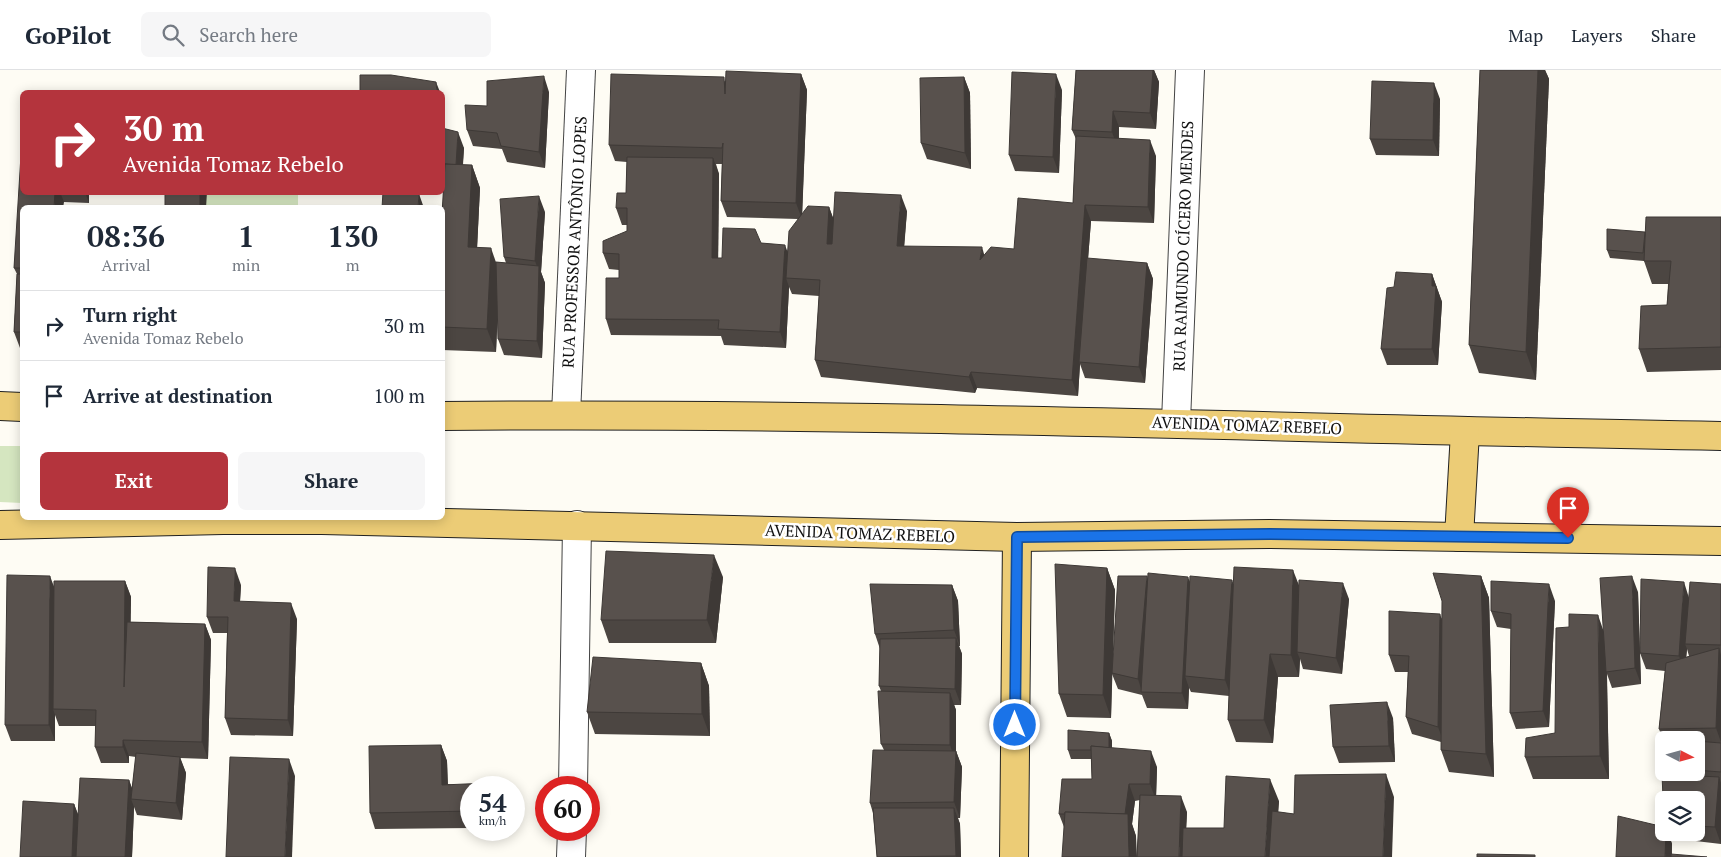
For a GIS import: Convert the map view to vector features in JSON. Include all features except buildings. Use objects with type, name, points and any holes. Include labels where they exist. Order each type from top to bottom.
[{"type":"main road","points":[[0,406],[20,406]]},
{"type":"main road","name":"AVENIDA TOMAZ REBELO","points":[[445,416],[566,415],[1176,422],[1465,432],[1721,436]]},
{"type":"main road","points":[[1459,537],[1465,432]]},
{"type":"main road","name":"AVENIDA TOMAZ REBELO","points":[[0,525],[187,520]]},
{"type":"main road","name":"AVENIDA TOMAZ REBELO","points":[[364,520],[1017,537],[1270,534],[1721,541]]},
{"type":"main road","points":[[1014,857],[1017,537]]},
{"type":"street","name":"RUA PROFESSOR ANTÔNIO LOPES","points":[[566,415],[581,70]]},
{"type":"street","name":"RUA RAIMUNDO CÍCERO MENDES","points":[[1176,422],[1190,70]]},
{"type":"street","points":[[572,776],[577,525]]},
{"type":"street","points":[[571,857],[572,841]]},
{"type":"green space","points":[[185,195],[298,195],[298,205],[187,205]]},
{"type":"green space","points":[[0,446],[20,446],[20,503],[0,502]]},
{"type":"route","points":[[1015,725],[1017,537],[1270,534],[1568,538]]}]
